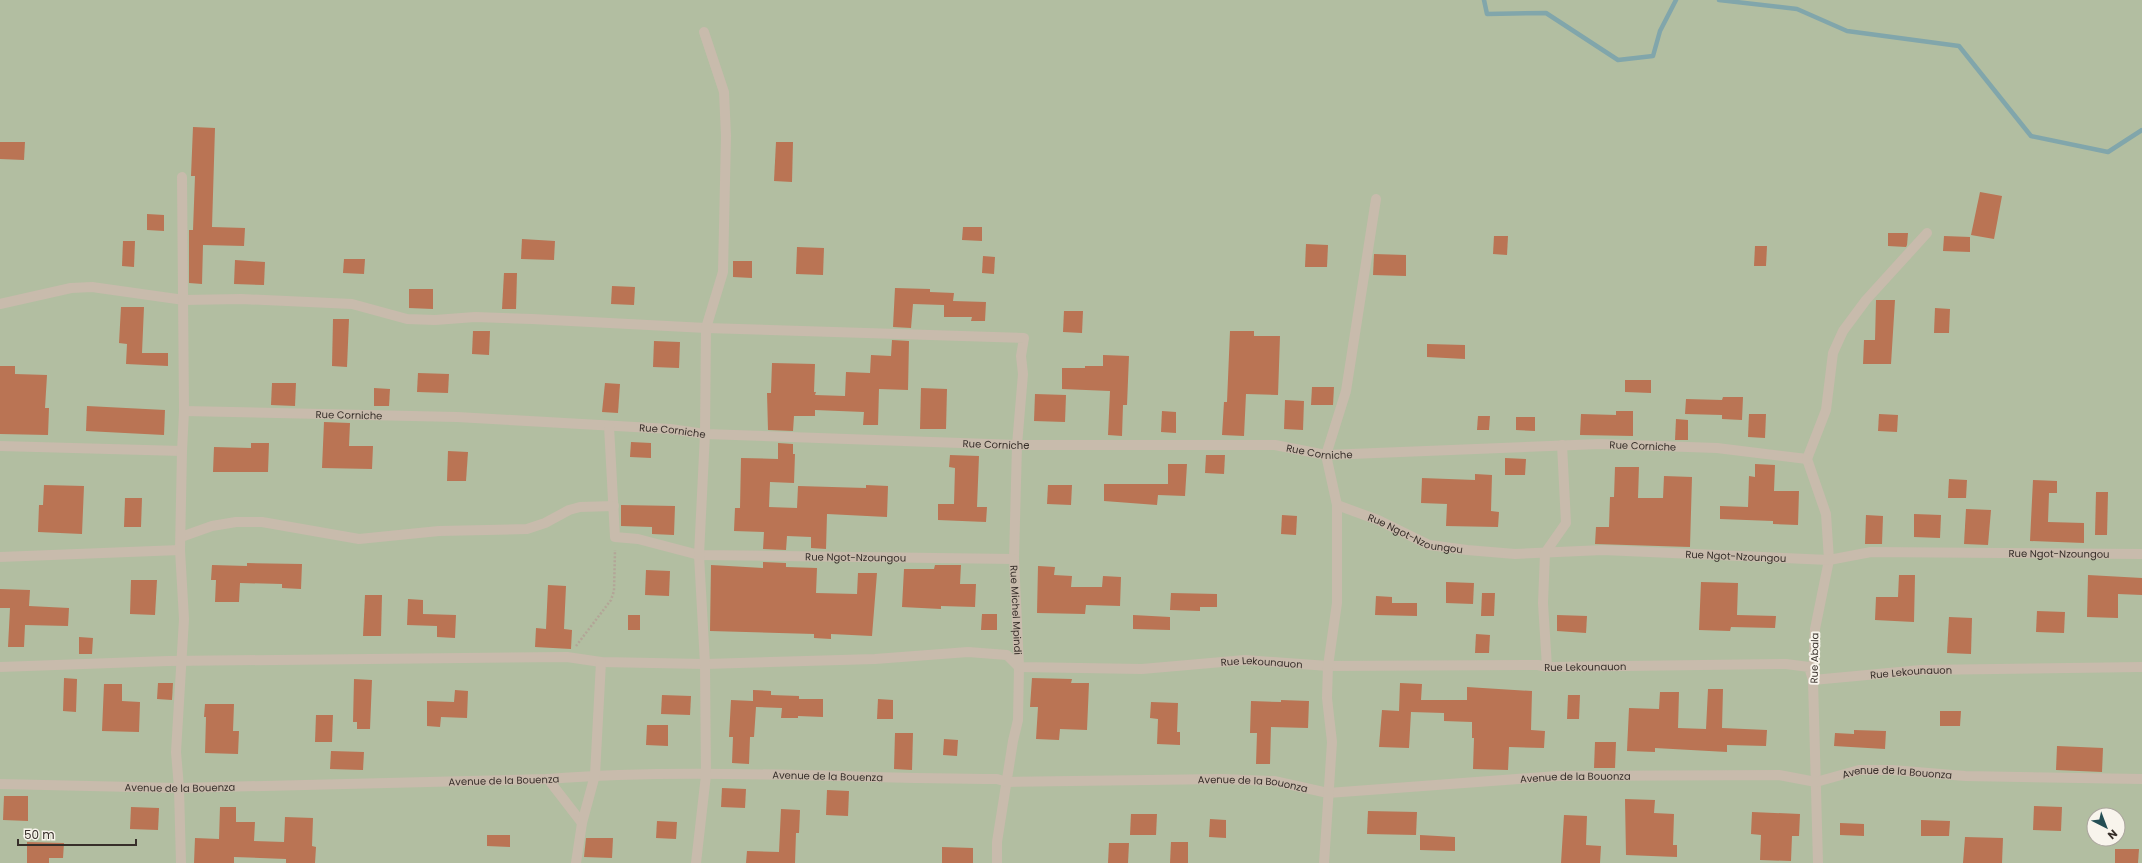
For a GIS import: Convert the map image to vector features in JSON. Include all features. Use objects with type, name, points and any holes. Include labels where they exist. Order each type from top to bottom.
[{"type":"street","points":[[696,863],[706,775],[705,664],[699,555],[705,434],[706,328],[723,272],[726,136],[724,92],[704,32]]},
{"type":"street","points":[[181,863],[179,788],[176,752],[183,661],[184,596],[180,550],[184,411],[182,176]]},
{"type":"street","points":[[1324,863],[1332,742],[1327,698],[1328,666],[1337,603],[1338,505],[1326,455],[1346,391],[1376,199]]},
{"type":"street","points":[[1807,459],[1826,410],[1833,353],[1843,331],[1866,300],[1927,233]]},
{"type":"street","points":[[0,304],[71,288],[92,287],[184,300],[241,299],[352,304],[407,319],[435,320],[475,317],[706,328]]},
{"type":"street","name":"Rue Michel Mpindi","points":[[706,328],[1024,338],[1021,356],[1023,374],[1017,445],[1014,559],[1019,667],[1018,720],[1013,741],[997,842],[997,863]]},
{"type":"street","name":"Rue Corniche","points":[[184,411],[457,417],[670,429],[705,434],[1017,445],[1275,445],[1326,455],[1562,445],[1717,448],[1807,459]]},
{"type":"street","points":[[609,426],[615,537]]},
{"type":"street","points":[[1547,667],[1543,603],[1545,553],[1566,523],[1562,445]]},
{"type":"street","points":[[0,446],[182,451]]},
{"type":"street","name":"Rue Abala","points":[[1807,459],[1826,514],[1829,560],[1821,593],[1815,629],[1814,680],[1818,863]]},
{"type":"street","name":"Rue Ngot-Nzoungou","points":[[1338,505],[1378,520],[1429,545],[1515,554],[1603,550],[1829,560],[1871,552],[2142,554]]},
{"type":"street","points":[[181,537],[212,526],[236,522],[262,522],[359,539],[439,531],[528,529],[545,523],[569,510],[580,507],[614,506]]},
{"type":"street","name":"Rue Ngot-Nzoungou","points":[[615,537],[638,539],[699,555],[1014,559]]},
{"type":"street","points":[[0,557],[180,550]]},
{"type":"street","points":[[0,666],[183,661],[567,657],[601,662],[705,664],[875,659],[968,652],[1006,655],[1019,667]]},
{"type":"street","name":"Rue Lekounauon","points":[[1019,667],[1142,669],[1245,660],[1328,666],[1547,667],[1786,664],[1809,667],[1814,680],[1921,670],[2142,668]]},
{"type":"street","points":[[576,863],[582,823],[595,775],[601,662]]},
{"type":"street","name":"Avenue de la Bouonza","points":[[1007,782],[1274,781],[1328,793],[1558,776],[1694,777],[1779,775],[1816,782],[1859,770],[1892,770],[1965,776],[2142,779]]},
{"type":"street","name":"Avenue de la Bouenza","points":[[0,784],[179,788],[548,779],[595,775],[997,779],[1007,782]]},
{"type":"street","points":[[548,779],[582,823]]},
{"type":"path","points":[[567,657],[611,600],[614,591],[615,537]]},
{"type":"green space","points":[[0,0],[2142,0],[2142,863],[0,863]]},
{"type":"building","points":[[193,127],[215,128],[212,227],[245,228],[244,246],[203,245],[202,284],[189,283],[189,230],[193,230],[195,176],[191,176]]},
{"type":"building","points":[[0,142],[25,142],[24,160],[0,159]]},
{"type":"building","points":[[776,142],[793,142],[792,182],[774,181]]},
{"type":"building","points":[[1980,192],[2002,196],[1994,239],[1971,235]]},
{"type":"building","points":[[147,214],[164,215],[164,231],[147,230]]},
{"type":"building","points":[[963,227],[982,227],[982,241],[962,240]]},
{"type":"building","points":[[1888,233],[1908,233],[1906,247],[1888,246]]},
{"type":"building","points":[[1494,236],[1508,236],[1507,255],[1493,254]]},
{"type":"building","points":[[1944,236],[1970,237],[1970,252],[1943,251]]},
{"type":"building","points":[[522,239],[555,241],[554,260],[521,259]]},
{"type":"building","points":[[123,241],[135,241],[134,267],[122,266]]},
{"type":"building","points":[[1306,244],[1328,245],[1327,267],[1305,267]]},
{"type":"building","points":[[1755,246],[1767,246],[1766,266],[1754,266]]},
{"type":"building","points":[[797,247],[824,248],[823,275],[796,274]]},
{"type":"building","points":[[1374,254],[1406,255],[1406,276],[1373,275]]},
{"type":"building","points":[[983,256],[995,257],[994,274],[982,273]]},
{"type":"building","points":[[344,259],[365,259],[364,274],[343,273]]},
{"type":"building","points":[[235,260],[265,262],[264,285],[234,284]]},
{"type":"building","points":[[733,261],[752,261],[752,278],[733,277]]},
{"type":"building","points":[[504,273],[517,273],[516,309],[502,309]]},
{"type":"building","points":[[612,286],[635,287],[634,305],[611,304]]},
{"type":"building","points":[[895,288],[930,289],[930,292],[954,293],[953,301],[986,302],[985,321],[971,321],[972,317],[944,317],[944,305],[913,304],[911,328],[893,327]]},
{"type":"building","points":[[409,289],[433,289],[433,309],[409,308]]},
{"type":"building","points":[[1876,300],[1895,300],[1891,364],[1863,364],[1864,340],[1875,340]]},
{"type":"building","points":[[121,307],[144,307],[142,353],[168,353],[168,366],[126,364],[127,344],[119,343]]},
{"type":"building","points":[[1935,308],[1950,309],[1949,333],[1934,333]]},
{"type":"building","points":[[1064,311],[1083,311],[1082,333],[1063,332]]},
{"type":"building","points":[[333,319],[349,319],[347,367],[332,366]]},
{"type":"building","points":[[473,331],[490,331],[489,355],[472,354]]},
{"type":"building","points":[[1230,331],[1254,331],[1254,336],[1280,336],[1278,395],[1246,394],[1244,436],[1222,435],[1224,402],[1227,402]]},
{"type":"building","points":[[892,340],[909,341],[908,390],[879,389],[878,425],[863,425],[864,412],[815,410],[815,416],[794,416],[793,431],[768,430],[767,393],[771,393],[772,363],[815,364],[815,395],[845,396],[846,372],[870,373],[871,355],[891,356]]},
{"type":"building","points":[[654,341],[680,342],[679,368],[653,367]]},
{"type":"building","points":[[1427,344],[1465,345],[1465,359],[1427,357]]},
{"type":"building","points":[[1103,355],[1129,356],[1127,405],[1123,405],[1122,436],[1108,435],[1110,391],[1062,389],[1062,368],[1103,366]]},
{"type":"building","points":[[0,366],[15,366],[15,374],[47,375],[45,408],[49,408],[48,435],[0,434]]},
{"type":"building","points":[[418,373],[449,374],[448,393],[417,392]]},
{"type":"building","points":[[1625,380],[1651,380],[1651,393],[1625,392]]},
{"type":"building","points":[[272,383],[296,383],[295,406],[271,405]]},
{"type":"building","points":[[605,383],[620,384],[618,413],[602,412]]},
{"type":"building","points":[[1312,387],[1334,387],[1333,405],[1311,405]]},
{"type":"building","points":[[374,388],[390,389],[389,406],[374,406]]},
{"type":"building","points":[[921,388],[947,389],[946,429],[920,429]]},
{"type":"building","points":[[1035,394],[1066,395],[1065,422],[1034,421]]},
{"type":"building","points":[[1723,397],[1743,397],[1742,420],[1722,419],[1722,415],[1685,414],[1686,399],[1722,400]]},
{"type":"building","points":[[1285,400],[1304,401],[1303,430],[1284,429]]},
{"type":"building","points":[[87,406],[165,410],[164,435],[86,431]]},
{"type":"building","points":[[1162,411],[1176,412],[1176,433],[1161,432]]},
{"type":"building","points":[[1616,411],[1633,411],[1633,436],[1580,435],[1581,414],[1616,415]]},
{"type":"building","points":[[1749,414],[1766,414],[1765,438],[1748,437]]},
{"type":"building","points":[[1879,414],[1898,415],[1897,432],[1878,431]]},
{"type":"building","points":[[1478,416],[1490,416],[1489,430],[1477,430]]},
{"type":"building","points":[[1516,417],[1535,417],[1535,431],[1516,430]]},
{"type":"building","points":[[1676,419],[1688,420],[1688,440],[1675,440]]},
{"type":"building","points":[[324,422],[350,423],[349,446],[373,446],[372,469],[322,468]]},
{"type":"building","points":[[631,442],[651,443],[651,458],[630,457]]},
{"type":"building","points":[[251,443],[269,443],[268,472],[213,472],[214,447],[251,448]]},
{"type":"building","points":[[778,443],[793,444],[793,454],[795,454],[794,483],[770,482],[769,507],[797,508],[798,486],[866,488],[866,485],[888,486],[887,517],[827,514],[826,549],[811,548],[811,537],[787,536],[786,550],[763,549],[764,532],[734,531],[735,508],[740,508],[741,458],[778,459]]},
{"type":"building","points":[[448,451],[468,452],[466,481],[447,481]]},
{"type":"building","points":[[950,455],[979,456],[977,507],[987,507],[986,522],[938,520],[938,504],[954,504],[955,468],[949,467]]},
{"type":"building","points":[[1206,455],[1225,455],[1224,474],[1205,473]]},
{"type":"building","points":[[1505,458],[1526,459],[1525,475],[1505,475]]},
{"type":"building","points":[[1168,464],[1187,464],[1185,496],[1158,495],[1157,505],[1104,501],[1104,484],[1168,484]]},
{"type":"building","points":[[1755,464],[1775,465],[1774,491],[1799,491],[1798,525],[1773,524],[1773,521],[1720,519],[1720,506],[1748,507],[1749,476],[1755,477]]},
{"type":"building","points":[[1615,467],[1639,467],[1638,498],[1663,498],[1664,476],[1692,477],[1690,547],[1595,544],[1596,527],[1609,527],[1610,497],[1614,497]]},
{"type":"building","points":[[1475,474],[1492,475],[1491,511],[1499,512],[1498,527],[1446,526],[1447,504],[1421,503],[1422,478],[1475,480]]},
{"type":"building","points":[[1949,479],[1967,480],[1966,498],[1948,498]]},
{"type":"building","points":[[2033,480],[2057,481],[2057,493],[2049,493],[2048,522],[2084,523],[2084,543],[2030,541]]},
{"type":"building","points":[[44,485],[84,486],[82,534],[38,532],[39,505],[43,505]]},
{"type":"building","points":[[1048,485],[1072,485],[1071,505],[1047,504]]},
{"type":"building","points":[[2096,492],[2108,492],[2107,535],[2095,535]]},
{"type":"building","points":[[125,498],[142,498],[141,527],[124,527]]},
{"type":"building","points":[[621,505],[675,506],[674,535],[652,534],[652,527],[621,526]]},
{"type":"building","points":[[1966,509],[1991,510],[1988,545],[1964,544]]},
{"type":"building","points":[[1914,514],[1941,515],[1940,538],[1914,537]]},
{"type":"building","points":[[1282,515],[1297,516],[1296,535],[1281,534]]},
{"type":"building","points":[[1866,515],[1883,516],[1882,544],[1865,544]]},
{"type":"building","points":[[763,562],[786,563],[786,567],[817,568],[816,593],[857,594],[858,573],[877,573],[872,636],[831,634],[831,639],[814,638],[814,634],[710,631],[711,565],[763,568]]},
{"type":"building","points":[[247,563],[302,564],[301,589],[282,588],[282,584],[240,583],[239,602],[215,602],[216,580],[211,580],[212,565],[247,566]]},
{"type":"building","points":[[935,565],[961,565],[960,584],[976,584],[975,607],[941,606],[941,609],[902,607],[904,569],[934,569]]},
{"type":"building","points":[[1038,566],[1055,567],[1054,575],[1072,576],[1071,587],[1102,587],[1103,576],[1121,577],[1120,606],[1086,605],[1085,614],[1037,613]]},
{"type":"building","points":[[646,570],[670,571],[669,596],[645,595]]},
{"type":"building","points":[[1899,575],[1915,575],[1914,622],[1875,620],[1876,597],[1898,597]]},
{"type":"building","points":[[2088,575],[2142,578],[2142,595],[2118,594],[2118,618],[2087,617]]},
{"type":"building","points":[[131,580],[157,580],[155,615],[130,614]]},
{"type":"building","points":[[1446,582],[1474,583],[1473,604],[1446,603]]},
{"type":"building","points":[[1701,582],[1738,583],[1737,615],[1776,616],[1775,628],[1731,627],[1730,631],[1699,630]]},
{"type":"building","points":[[548,585],[566,586],[564,629],[572,630],[571,649],[535,647],[536,628],[546,629]]},
{"type":"building","points":[[0,589],[30,590],[29,606],[69,608],[68,626],[25,625],[24,647],[8,647],[10,608],[0,608]]},
{"type":"building","points":[[1171,593],[1217,594],[1217,607],[1200,607],[1200,611],[1170,610]]},
{"type":"building","points":[[1482,593],[1495,593],[1494,616],[1481,616]]},
{"type":"building","points":[[365,595],[382,595],[381,636],[363,636]]},
{"type":"building","points":[[1376,596],[1392,597],[1392,603],[1417,603],[1417,616],[1375,615]]},
{"type":"building","points":[[408,599],[423,600],[423,614],[456,615],[455,638],[437,637],[437,626],[407,625]]},
{"type":"building","points":[[2037,611],[2065,612],[2064,633],[2036,632]]},
{"type":"building","points":[[982,614],[997,614],[997,630],[981,630]]},
{"type":"building","points":[[628,615],[640,615],[640,630],[628,630]]},
{"type":"building","points":[[1133,615],[1170,617],[1170,630],[1133,629]]},
{"type":"building","points":[[1557,615],[1587,616],[1586,633],[1557,631]]},
{"type":"building","points":[[1949,617],[1972,618],[1971,654],[1947,653]]},
{"type":"building","points":[[1476,634],[1490,635],[1489,653],[1475,653]]},
{"type":"building","points":[[79,637],[93,638],[92,654],[79,654]]},
{"type":"building","points":[[64,678],[77,679],[76,712],[63,711]]},
{"type":"building","points":[[1032,678],[1072,679],[1071,683],[1089,683],[1087,730],[1060,729],[1059,740],[1036,739],[1038,707],[1030,707]]},
{"type":"building","points":[[354,679],[372,680],[370,729],[357,729],[357,722],[353,722]]},
{"type":"building","points":[[158,683],[173,683],[172,700],[157,699]]},
{"type":"building","points":[[1400,683],[1422,684],[1421,700],[1467,700],[1467,687],[1532,691],[1531,730],[1545,731],[1544,748],[1509,747],[1508,770],[1473,769],[1474,738],[1472,738],[1472,722],[1444,721],[1444,713],[1411,712],[1409,748],[1379,747],[1382,710],[1399,711]]},
{"type":"building","points":[[104,684],[122,684],[122,701],[140,702],[139,732],[102,731]]},
{"type":"building","points":[[1708,689],[1723,689],[1722,728],[1767,730],[1766,746],[1727,745],[1727,752],[1655,748],[1655,752],[1627,751],[1629,708],[1659,709],[1660,692],[1679,692],[1678,728],[1706,729]]},
{"type":"building","points":[[455,690],[468,691],[467,718],[441,717],[440,727],[427,726],[427,701],[454,702]]},
{"type":"building","points":[[753,690],[771,691],[771,695],[799,696],[799,699],[823,699],[823,717],[798,716],[798,718],[781,718],[782,708],[756,707],[754,737],[750,737],[749,764],[732,763],[733,737],[729,737],[731,700],[753,701]]},
{"type":"building","points":[[662,695],[691,696],[690,715],[661,714]]},
{"type":"building","points":[[1568,695],[1580,695],[1579,719],[1567,719]]},
{"type":"building","points":[[878,699],[893,700],[893,719],[877,719]]},
{"type":"building","points":[[1281,700],[1309,701],[1308,728],[1271,727],[1270,764],[1256,764],[1257,733],[1250,733],[1251,701],[1281,702]]},
{"type":"building","points":[[1151,702],[1178,703],[1177,732],[1180,732],[1180,745],[1157,744],[1158,719],[1150,718]]},
{"type":"building","points":[[205,704],[234,704],[233,731],[239,731],[238,754],[205,753]]},
{"type":"building","points":[[1940,711],[1961,711],[1960,726],[1940,726]]},
{"type":"building","points":[[316,715],[333,715],[332,742],[315,742]]},
{"type":"building","points":[[647,725],[668,725],[668,746],[646,745]]},
{"type":"building","points":[[1854,730],[1886,731],[1885,749],[1834,746],[1835,733],[1854,734]]},
{"type":"building","points":[[895,733],[913,733],[912,770],[894,769]]},
{"type":"building","points":[[944,739],[958,740],[957,756],[943,755]]},
{"type":"building","points":[[1595,742],[1616,742],[1615,768],[1594,768]]},
{"type":"building","points":[[2057,746],[2103,748],[2102,772],[2056,770]]},
{"type":"building","points":[[331,751],[364,752],[363,770],[330,769]]},
{"type":"building","points":[[722,788],[746,789],[745,808],[721,807]]},
{"type":"building","points":[[827,790],[849,791],[848,816],[826,815]]},
{"type":"building","points":[[4,796],[28,796],[28,821],[3,820]]},
{"type":"building","points":[[1625,799],[1655,800],[1654,813],[1674,814],[1673,845],[1677,845],[1677,857],[1626,855]]},
{"type":"building","points":[[2034,806],[2062,807],[2061,831],[2033,830]]},
{"type":"building","points":[[131,807],[159,808],[158,830],[130,829]]},
{"type":"building","points":[[220,807],[236,807],[236,822],[255,822],[254,841],[284,842],[285,817],[313,818],[312,846],[316,847],[315,863],[286,863],[286,859],[234,857],[234,863],[194,863],[195,838],[219,839]]},
{"type":"building","points":[[781,809],[800,810],[799,833],[796,833],[795,863],[746,863],[747,851],[779,852]]},
{"type":"building","points":[[1368,811],[1417,812],[1416,835],[1367,834]]},
{"type":"building","points":[[1752,812],[1800,814],[1799,836],[1792,836],[1791,861],[1760,860],[1761,835],[1751,834]]},
{"type":"building","points":[[1131,814],[1157,814],[1156,835],[1130,835]]},
{"type":"building","points":[[1564,815],[1587,816],[1586,845],[1601,846],[1600,863],[1561,863]]},
{"type":"building","points":[[1210,819],[1226,820],[1226,838],[1209,837]]},
{"type":"building","points":[[1921,820],[1950,821],[1949,836],[1921,836]]},
{"type":"building","points":[[657,821],[677,822],[676,839],[656,838]]},
{"type":"building","points":[[1840,823],[1864,824],[1864,836],[1840,835]]},
{"type":"building","points":[[487,835],[510,835],[510,847],[487,846]]},
{"type":"building","points":[[1420,835],[1455,837],[1455,851],[1420,850]]},
{"type":"building","points":[[1965,837],[2003,838],[2002,863],[1963,863]]},
{"type":"building","points":[[586,838],[613,838],[612,858],[584,857]]},
{"type":"building","points":[[27,842],[64,843],[63,858],[49,858],[49,863],[27,863]]},
{"type":"building","points":[[1171,842],[1188,842],[1188,863],[1170,863]]},
{"type":"building","points":[[1109,843],[1129,843],[1128,863],[1108,863]]},
{"type":"building","points":[[942,847],[973,848],[973,863],[942,863]]},
{"type":"building","points":[[2115,849],[2139,849],[2138,863],[2115,863]]},
{"type":"waterway","points":[[1484,0],[1487,14],[1546,13],[1618,60],[1653,56],[1660,31],[1676,0]]},
{"type":"waterway","points":[[1719,0],[1797,9],[1847,31],[1959,46],[2031,136],[2108,152],[2142,130]]}]
